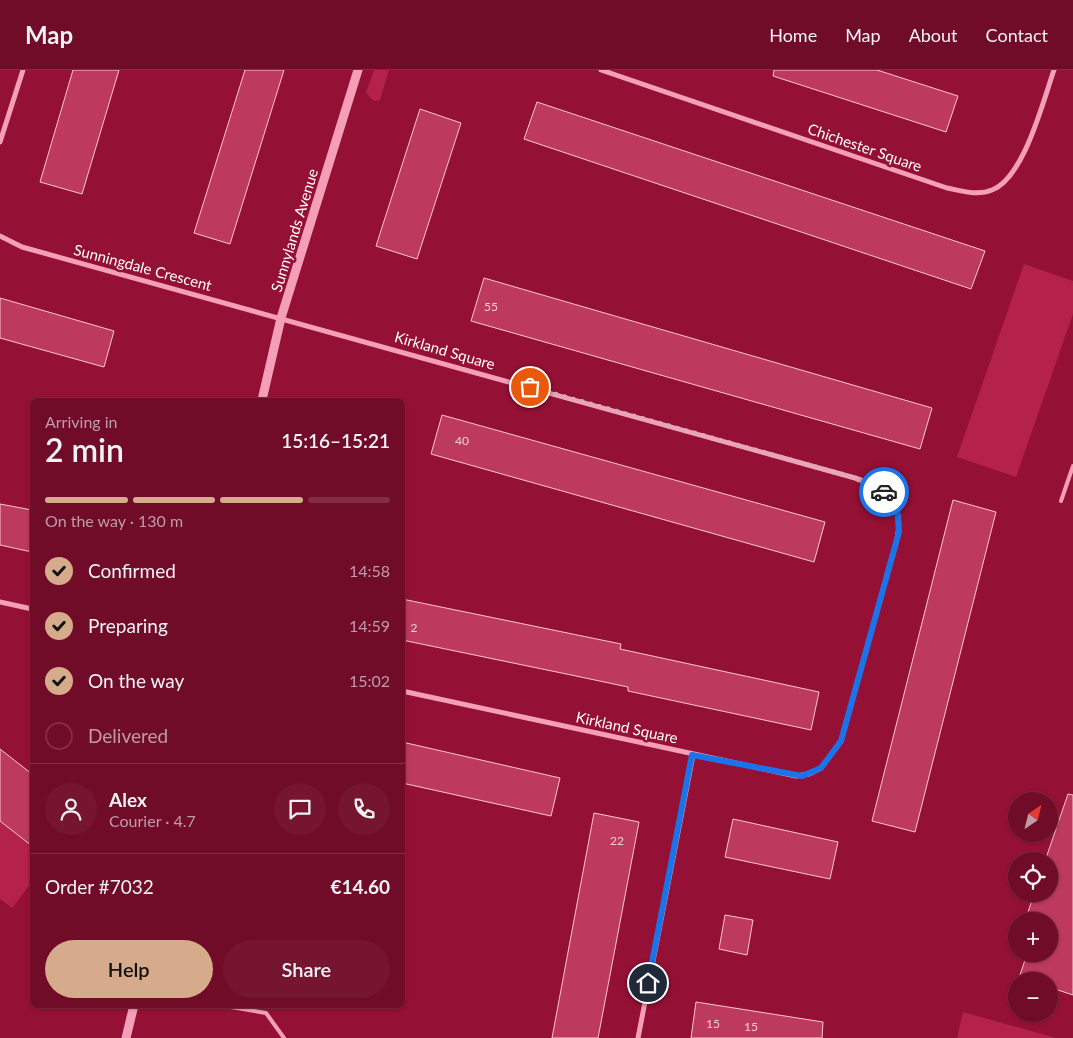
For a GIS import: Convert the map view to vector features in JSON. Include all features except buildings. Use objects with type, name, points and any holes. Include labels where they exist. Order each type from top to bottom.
[{"type":"street","points":[[0,142],[23,70]]},
{"type":"street","name":"Sunnylands Avenue","points":[[262,398],[281,318],[358,70]]},
{"type":"street","name":"Chichester Square","points":[[601,70],[947,188],[976,193],[988,192],[1000,186],[1007,181],[1017,166],[1054,70]]},
{"type":"street","name":"Sunningdale Crescent","points":[[0,236],[14,245],[281,318]]},
{"type":"street","name":"Kirkland Square","points":[[281,318],[855,478],[873,485],[890,497],[897,507],[899,518],[897,539],[845,730],[829,760],[815,772],[796,776],[405,692]]},
{"type":"street","points":[[0,602],[30,609]]},
{"type":"street","points":[[638,1038],[692,755]]},
{"type":"street","points":[[126,1038],[133,1008]]},
{"type":"lane","points":[[1061,501],[1073,466]]},
{"type":"lane","points":[[237,1008],[266,1013],[284,1038]]},
{"type":"shaded area","points":[[374,70],[389,70],[380,100],[374,101],[366,93]]},
{"type":"shaded area","points":[[1024,264],[1073,281],[1073,314],[1016,477],[957,457]]},
{"type":"shaded area","points":[[0,821],[30,844],[30,885],[12,908],[0,899]]},
{"type":"shaded area","points":[[963,1012],[1056,1038],[957,1038]]},
{"type":"way so far","points":[[530,387],[855,478],[873,485],[884,492]]},
{"type":"route","points":[[648,983],[692,755],[802,776],[821,768],[836,751],[841,741],[899,532],[897,507],[884,492]]}]
